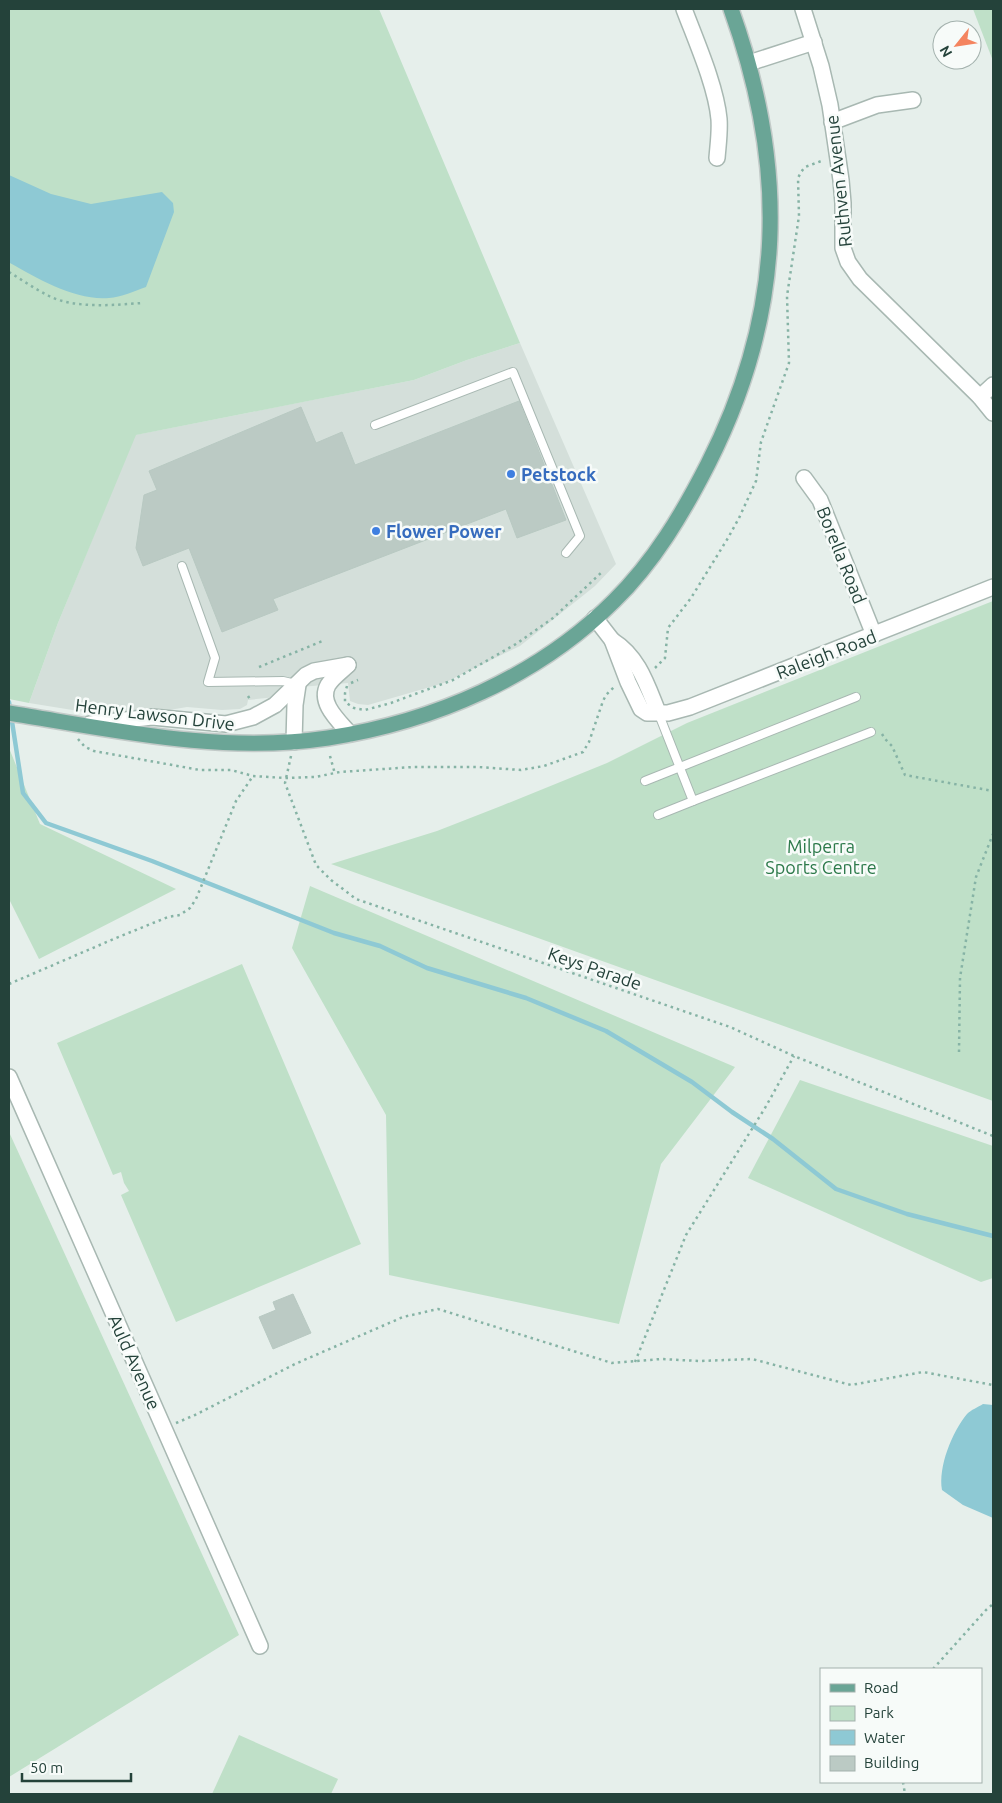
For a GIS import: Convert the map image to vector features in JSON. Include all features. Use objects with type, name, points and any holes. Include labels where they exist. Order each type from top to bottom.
[{"type":"main road","name":"Henry Lawson Drive","points":[[9,713],[49,720],[79,729],[205,742],[262,744],[294,742],[350,734],[416,718],[465,699],[503,681],[555,651],[614,602],[635,578],[679,518],[726,428],[744,382],[753,349],[767,279],[770,246],[770,202],[763,120],[749,63],[731,9]]},
{"type":"street","points":[[684,9],[717,107],[719,132],[717,158]]},
{"type":"street","name":"Ruthven Avenue","points":[[803,9],[824,80],[832,122],[844,204],[843,242],[848,262],[860,279],[980,396],[993,413]]},
{"type":"street","points":[[749,63],[814,42]]},
{"type":"street","points":[[832,122],[877,105],[913,100]]},
{"type":"street","points":[[980,396],[993,385]]},
{"type":"street","name":"Borella Road","points":[[804,478],[820,500],[828,517],[874,635]]},
{"type":"street","name":"Raleigh Road","points":[[595,618],[612,640],[637,702],[647,713],[668,713],[680,711],[993,587]]},
{"type":"street","points":[[79,729],[152,717],[226,724],[253,717],[275,705],[298,685],[306,675],[314,671],[348,664],[331,681],[325,697],[333,714],[350,734]]},
{"type":"street","points":[[294,742],[295,705],[298,685]]},
{"type":"street","name":"Auld Avenue","points":[[9,1077],[260,1646]]},
{"type":"lane","points":[[375,425],[513,372],[580,536],[566,553]]},
{"type":"lane","points":[[182,566],[215,658],[208,682],[283,681],[298,685]]},
{"type":"lane","points":[[646,781],[856,697]]},
{"type":"lane","points":[[658,712],[693,801]]},
{"type":"lane","points":[[658,815],[871,732]]},
{"type":"path","points":[[648,674],[665,658],[668,628],[691,598],[728,538],[756,481],[761,442],[788,363],[787,296],[799,216],[798,178],[801,172],[812,164],[838,158]]},
{"type":"path","points":[[9,272],[51,297],[72,302],[96,305],[142,303]]},
{"type":"path","points":[[358,680],[347,686],[345,702],[354,708],[365,710],[391,703],[452,680],[516,644],[553,618],[602,572]]},
{"type":"path","points":[[259,667],[325,640]]},
{"type":"path","points":[[79,729],[85,747],[94,751],[200,770],[230,770],[253,776],[315,777],[340,772],[413,767],[478,767],[521,770],[544,766],[580,754],[586,749],[603,701],[606,695],[616,686]]},
{"type":"path","points":[[871,732],[880,728],[885,739],[892,746],[905,775],[993,791]]},
{"type":"path","name":"Keys Parade","points":[[294,742],[284,783],[316,865],[330,880],[356,899],[730,1027],[794,1056],[993,1136]]},
{"type":"path","points":[[330,756],[335,774]]},
{"type":"path","points":[[9,984],[168,917],[180,915],[190,908],[196,899],[236,800],[253,776]]},
{"type":"path","points":[[959,1052],[960,978],[976,877],[993,834]]},
{"type":"path","points":[[635,1362],[686,1235],[744,1142],[794,1056]]},
{"type":"path","points":[[164,1428],[195,1416],[295,1364],[403,1317],[438,1309],[612,1363],[661,1359],[699,1361],[752,1359],[851,1384],[923,1372],[993,1385]]},
{"type":"path","points":[[934,1668],[993,1604]]},
{"type":"shaded area","points":[[520,343],[616,564],[595,586],[520,646],[444,683],[368,705],[350,701],[348,683],[300,687],[276,697],[248,700],[247,705],[240,709],[222,710],[187,707],[122,718],[29,703],[58,623],[135,435],[414,380]]},
{"type":"green space","points":[[9,9],[379,9],[520,343],[414,380],[136,435],[58,623],[29,703],[9,699]]},
{"type":"green space","points":[[973,9],[993,9],[993,61],[982,32],[982,20],[977,20]]},
{"type":"green space","name":"Milperra Sports Centre","points":[[993,601],[993,1101],[331,864],[437,831],[501,806],[607,763],[687,723]]},
{"type":"green space","points":[[9,748],[40,824],[176,889],[39,959],[9,899]]},
{"type":"green space","points":[[310,886],[735,1067],[661,1164],[619,1324],[389,1275],[386,1115],[292,948]]},
{"type":"green space","points":[[242,964],[361,1244],[176,1322],[121,1195],[129,1191],[124,1183],[121,1172],[113,1175],[57,1043]]},
{"type":"green space","points":[[800,1080],[993,1146],[993,1278],[981,1282],[748,1178]]},
{"type":"green space","points":[[9,1132],[239,1635],[9,1777]]},
{"type":"green space","points":[[239,1735],[338,1779],[331,1794],[212,1794]]},
{"type":"water","points":[[9,175],[51,194],[91,204],[162,192],[173,203],[174,212],[146,287],[128,294],[109,298],[84,296],[58,288],[10,263]]},
{"type":"water","points":[[983,1404],[993,1405],[993,1518],[963,1505],[942,1490],[941,1481],[947,1450],[956,1430],[967,1414]]},
{"type":"building","points":[[519,401],[566,520],[517,538],[506,509],[273,599],[278,610],[222,632],[189,548],[143,566],[136,548],[144,495],[157,490],[149,471],[301,407],[316,443],[342,432],[355,465]]},
{"type":"building","points":[[293,1294],[311,1333],[273,1349],[259,1317],[276,1310],[273,1302]]},
{"type":"waterway","points":[[9,702],[23,793],[46,823],[152,861],[334,933],[380,946],[427,968],[526,998],[606,1031],[692,1082],[732,1112],[773,1139],[836,1189],[907,1214],[993,1236]]},
{"type":"place","name":"Petstock","points":[[511,474]]},
{"type":"place","name":"Flower Power","points":[[376,531]]}]
